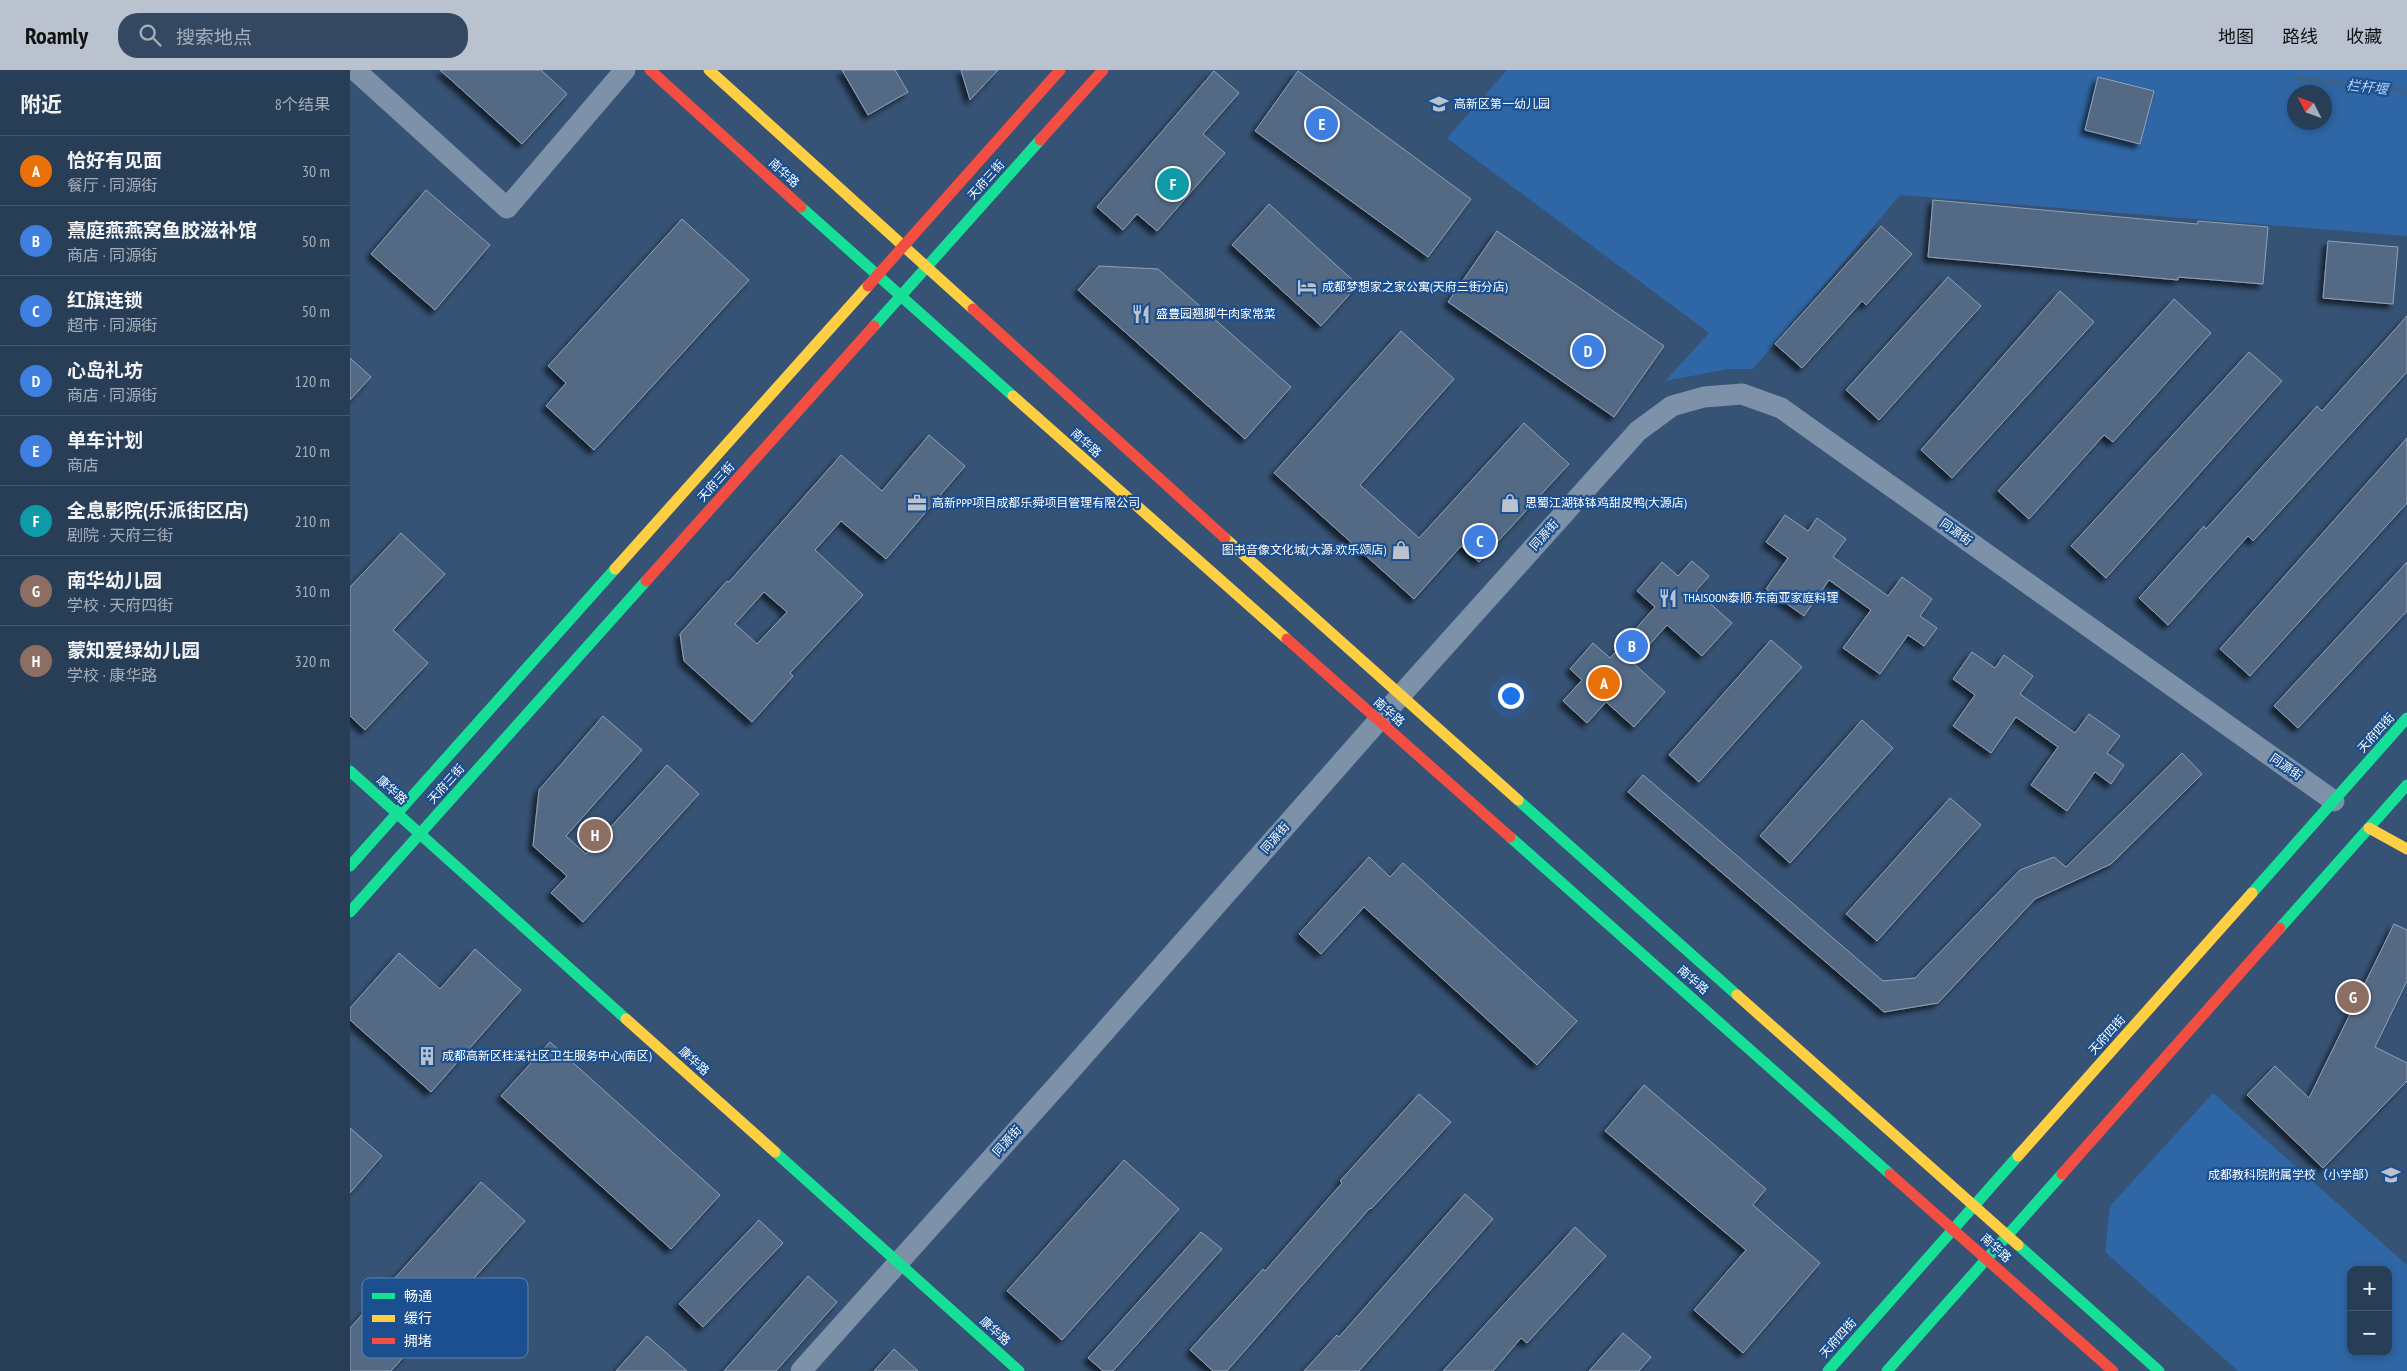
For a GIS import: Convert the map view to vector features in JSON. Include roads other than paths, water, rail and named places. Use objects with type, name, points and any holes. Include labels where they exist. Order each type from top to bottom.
[{"type":"main road","name":"南华路","points":[[650,70],[877,276],[1378,721],[1954,1228],[2113,1371]]},
{"type":"main road","name":"南华路","points":[[709,70],[1401,695],[2008,1234],[2159,1371]]},
{"type":"main road","name":"天府三街","points":[[350,866],[1060,70]]},
{"type":"main road","name":"天府三街","points":[[350,912],[1103,70]]},
{"type":"main road","name":"天府四街","points":[[1828,1371],[2407,718]]},
{"type":"main road","name":"康华路","points":[[350,771],[1019,1371]]},
{"type":"main road","points":[[1887,1371],[2407,785]]},
{"type":"main road","points":[[2369,828],[2407,849]]},
{"type":"street","points":[[356,70],[507,208],[625,70]]},
{"type":"street","name":"同源街","points":[[801,1371],[1638,431],[1672,406],[1704,397],[1742,394],[1781,408],[2334,801]]},
{"type":"waterway","name":"栏杆堰","points":[[2297,78],[2407,92]]},
{"type":"place","name":"高新区第一幼儿园","points":[[1439,104]]},
{"type":"place","name":"单车计划","points":[[1322,124]]},
{"type":"place","name":"全息影院(乐派街区店)","points":[[1173,184]]},
{"type":"place","name":"成都梦想家之家公寓(天府三街分店)","points":[[1307,287]]},
{"type":"place","name":"盛豊园翘脚牛肉家常菜","points":[[1141,314]]},
{"type":"place","name":"心岛礼坊","points":[[1588,351]]},
{"type":"place","name":"高新PPP项目成都乐舜项目管理有限公司","points":[[917,503]]},
{"type":"place","name":"思蜀江湖钵钵鸡甜皮鸭(大源店)","points":[[1510,503]]},
{"type":"place","name":"红旗连锁","points":[[1480,541]]},
{"type":"place","name":"图书音像文化城(大源·欢乐颂店)","points":[[1401,550]]},
{"type":"place","name":"THAISOON泰顺·东南亚家庭料理","points":[[1668,598]]},
{"type":"place","name":"熹庭燕燕窝鱼胶滋补馆","points":[[1632,646]]},
{"type":"place","name":"恰好有见面","points":[[1604,683]]},
{"type":"place","name":"蒙知爱绿幼儿园","points":[[595,835]]},
{"type":"place","name":"南华幼儿园","points":[[2353,997]]},
{"type":"place","name":"成都高新区桂溪社区卫生服务中心(南区)","points":[[427,1056]]},
{"type":"place","name":"成都教科院附属学校（小学部）","points":[[2391,1175]]}]
